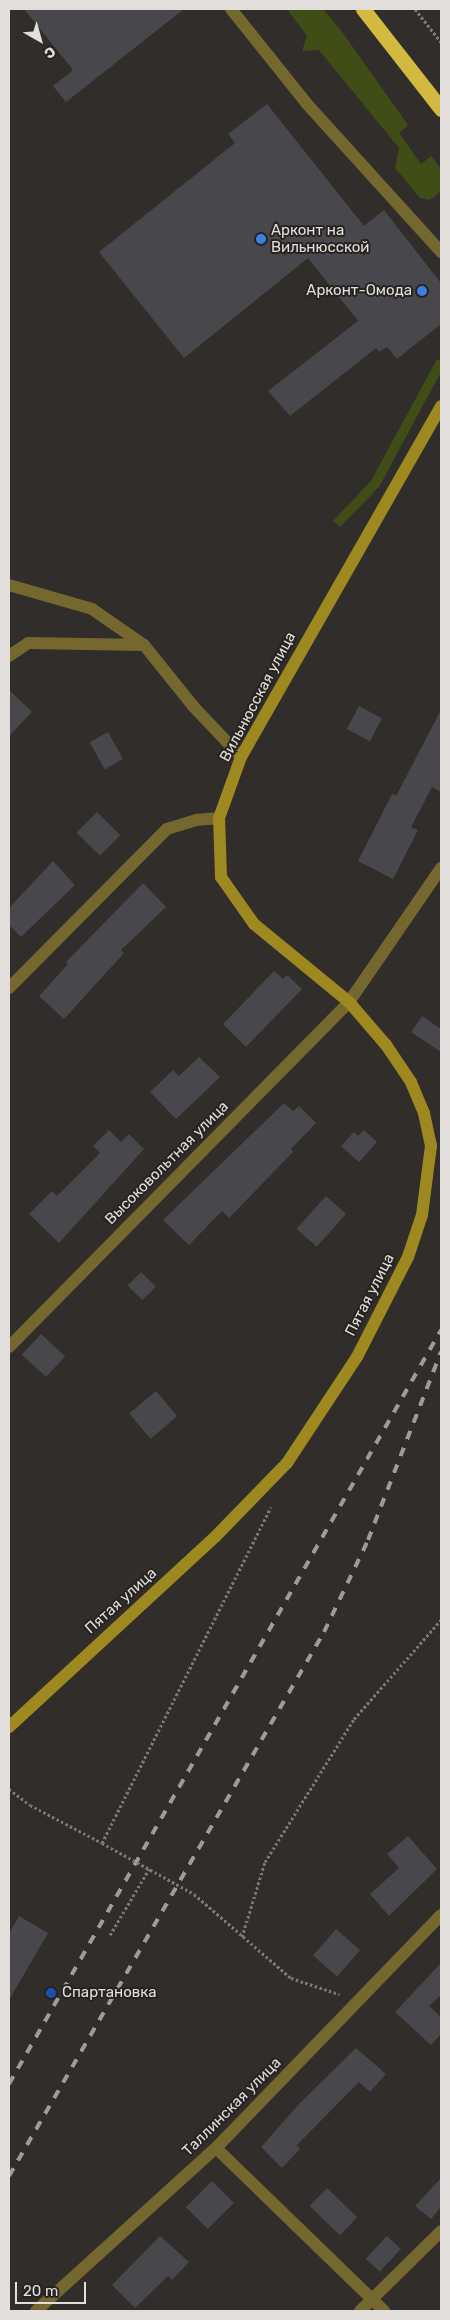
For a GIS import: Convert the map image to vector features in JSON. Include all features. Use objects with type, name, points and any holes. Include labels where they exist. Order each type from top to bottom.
[{"type":"highway","points":[[363,9],[441,109]]},
{"type":"street","points":[[231,9],[307,104],[441,252]]},
{"type":"street","name":"Вильнюсская улица","points":[[219,818],[241,757],[441,406]]},
{"type":"street","points":[[9,585],[92,609],[144,645],[193,706],[241,757]]},
{"type":"street","points":[[9,656],[28,643],[144,645]]},
{"type":"street","points":[[9,988],[168,829],[196,820],[219,818]]},
{"type":"street","name":"Пятая улица","points":[[9,1727],[215,1537],[287,1463],[357,1357],[408,1257],[422,1215],[429,1178],[431,1146],[424,1112],[411,1082],[386,1045],[349,1002],[254,924],[242,908],[221,877],[219,818]]},
{"type":"street","name":"Высоковольтная улица","points":[[9,1347],[349,1002],[441,868]]},
{"type":"street","name":"Таллинская улица","points":[[36,2311],[216,2148],[441,1915]]},
{"type":"street","points":[[216,2148],[384,2311]]},
{"type":"street","points":[[360,2311],[441,2230]]},
{"type":"path","points":[[415,9],[441,42]]},
{"type":"path","points":[[102,1844],[274,1501]]},
{"type":"path","points":[[242,1937],[265,1862],[354,1719],[441,1620]]},
{"type":"path","points":[[9,1789],[30,1805],[194,1894],[291,1978],[358,2000]]},
{"type":"path","points":[[110,1935],[148,1869]]},
{"type":"green space","points":[[287,9],[323,9],[340,29],[408,125],[399,133],[421,164],[431,156],[441,169],[441,191],[430,200],[420,198],[395,168],[399,148],[319,50],[302,51],[307,36]]},
{"type":"green space","points":[[437,359],[441,361],[441,372],[379,487],[340,527],[333,521],[371,481]]},
{"type":"building","points":[[24,9],[184,9],[66,102],[53,86],[73,70]]},
{"type":"building","name":"Арконт на Вильнюсской","points":[[267,104],[364,226],[384,210],[441,283],[441,324],[397,359],[387,347],[379,352],[376,348],[290,416],[268,391],[358,321],[308,258],[184,358],[99,252],[235,143],[228,134]]},
{"type":"building","points":[[9,690],[32,712],[9,736]]},
{"type":"building","points":[[359,706],[382,718],[370,741],[347,729]]},
{"type":"building","points":[[441,710],[441,792],[432,787],[411,827],[418,830],[393,879],[358,861],[392,794],[396,796]]},
{"type":"building","points":[[108,732],[123,759],[105,769],[90,742]]},
{"type":"building","points":[[97,812],[120,835],[100,856],[76,833]]},
{"type":"building","points":[[53,861],[75,885],[21,937],[9,925],[9,908]]},
{"type":"building","points":[[143,883],[166,907],[121,950],[124,953],[64,1019],[39,996],[68,964],[66,962]]},
{"type":"building","points":[[274,971],[283,979],[287,975],[302,989],[246,1047],[223,1024]]},
{"type":"building","points":[[422,1016],[441,1029],[441,1052],[411,1032]]},
{"type":"building","points":[[199,1057],[220,1077],[176,1119],[150,1092],[173,1070],[179,1076]]},
{"type":"building","points":[[284,1103],[293,1111],[299,1106],[316,1123],[291,1149],[293,1152],[229,1218],[222,1211],[189,1245],[163,1220]]},
{"type":"building","points":[[109,1130],[121,1142],[129,1134],[144,1149],[59,1243],[29,1214],[52,1191],[57,1196],[100,1153],[93,1146]]},
{"type":"building","points":[[364,1130],[377,1142],[359,1162],[341,1146],[354,1132],[358,1136]]},
{"type":"building","points":[[326,1196],[346,1214],[317,1247],[297,1229]]},
{"type":"building","points":[[141,1272],[156,1287],[142,1300],[128,1285]]},
{"type":"building","points":[[41,1334],[65,1357],[46,1377],[22,1354]]},
{"type":"building","points":[[156,1391],[177,1416],[150,1439],[129,1413]]},
{"type":"building","points":[[408,1836],[437,1869],[389,1916],[370,1894],[399,1868],[387,1854]]},
{"type":"building","points":[[19,1916],[48,1933],[9,2000],[9,1933]]},
{"type":"building","points":[[336,1929],[360,1950],[337,1976],[313,1955]]},
{"type":"building","points":[[441,1963],[441,1995],[429,2006],[441,2017],[441,2034],[431,2045],[395,2012]]},
{"type":"building","points":[[356,2048],[386,2074],[370,2092],[359,2082],[297,2145],[300,2149],[282,2168],[261,2147],[299,2104]]},
{"type":"building","points":[[441,2178],[441,2207],[431,2219],[415,2206]]},
{"type":"building","points":[[212,2181],[234,2203],[208,2229],[186,2207]]},
{"type":"building","points":[[327,2188],[357,2217],[340,2235],[310,2206]]},
{"type":"building","points":[[160,2236],[189,2262],[172,2280],[168,2276],[135,2308],[112,2285]]},
{"type":"building","points":[[387,2236],[401,2249],[380,2272],[366,2259]]},
{"type":"railway","points":[[9,2084],[441,1330]]},
{"type":"railway","points":[[9,2176],[324,1632],[368,1540],[441,1352]]},
{"type":"place","name":"Арконт на Вильнюсской","points":[[261,239]]},
{"type":"place","name":"Арконт-Омода","points":[[422,291]]},
{"type":"place","name":"Спартановка","points":[[51,1993]]}]
